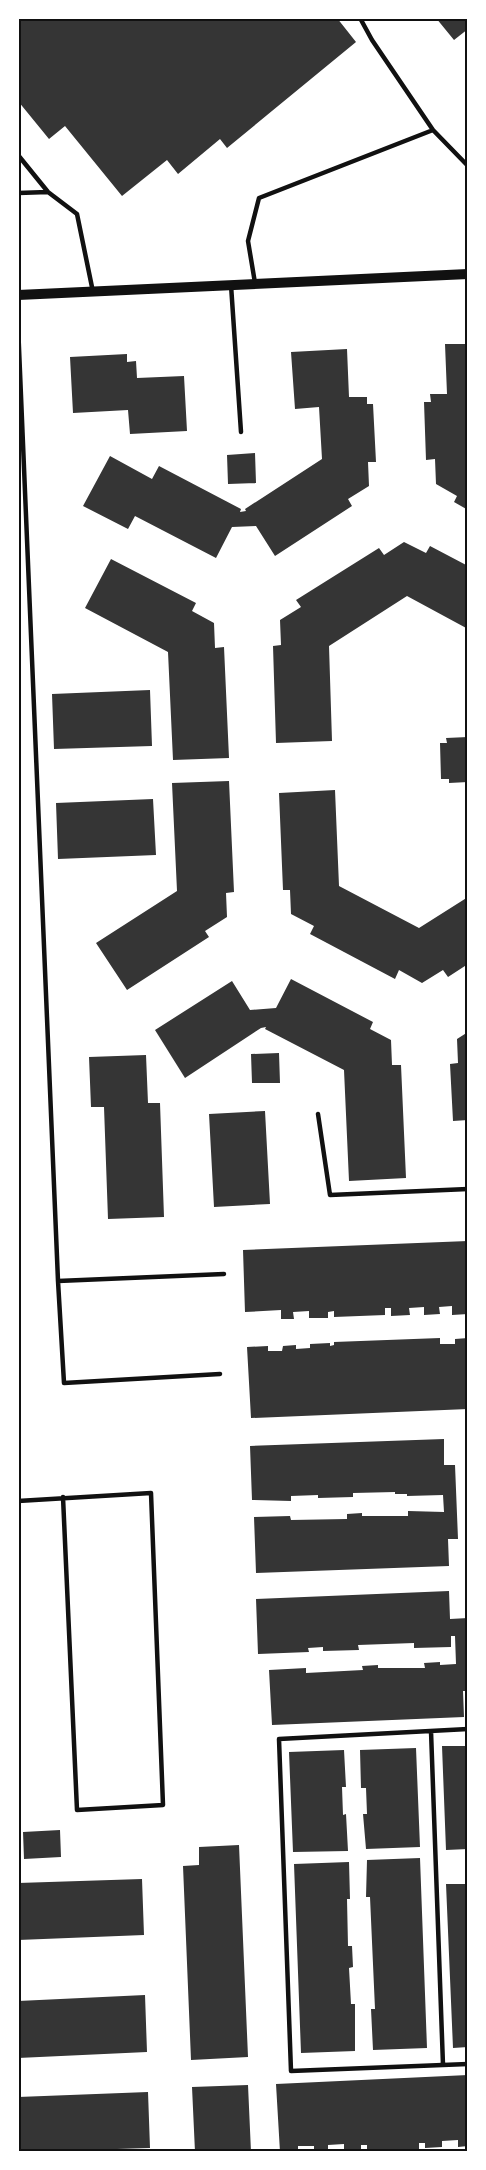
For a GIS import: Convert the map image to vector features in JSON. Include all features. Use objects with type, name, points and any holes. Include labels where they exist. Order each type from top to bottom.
[{"type":"street","points":[[18,296],[468,274]]},
{"type":"lane","points":[[360,18],[372,40],[433,130],[468,166]]},
{"type":"lane","points":[[255,284],[248,241],[259,198],[433,130]]},
{"type":"lane","points":[[18,154],[48,192],[77,214],[93,292]]},
{"type":"lane","points":[[18,193],[48,192]]},
{"type":"lane","points":[[231,285],[241,432]]},
{"type":"lane","points":[[18,324],[64,1383],[220,1374]]},
{"type":"lane","points":[[318,1114],[330,1196],[468,1189]]},
{"type":"lane","points":[[58,1281],[224,1274]]},
{"type":"lane","points":[[18,1500],[63,1497],[151,1493],[163,1805],[77,1810],[63,1497]]},
{"type":"lane","points":[[468,1729],[279,1739],[291,2071],[468,2064]]},
{"type":"lane","points":[[431,1731],[443,2065]]},
{"type":"building","points":[[18,18],[337,18],[356,42],[227,148],[220,139],[178,174],[167,160],[122,196],[65,126],[49,139],[18,101]]},
{"type":"building","points":[[436,18],[468,18],[468,29],[454,40]]},
{"type":"building","points":[[445,344],[468,344],[468,510],[454,502],[457,496],[436,484],[435,459],[426,460],[424,402],[431,402],[430,394],[447,394]]},
{"type":"building","points":[[347,349],[349,397],[367,397],[367,404],[373,404],[376,462],[368,462],[369,486],[348,499],[352,506],[275,556],[256,526],[232,527],[216,558],[135,516],[128,529],[83,506],[110,456],[152,479],[159,466],[241,509],[240,512],[246,511],[245,509],[322,459],[319,407],[295,409],[291,352]]},
{"type":"building","points":[[127,354],[127,362],[136,361],[137,378],[184,376],[187,431],[130,434],[128,410],[73,413],[70,357]]},
{"type":"building","points":[[255,453],[256,483],[228,484],[227,455]]},
{"type":"building","points":[[404,542],[426,553],[430,546],[468,566],[468,629],[407,596],[329,646],[332,741],[276,743],[273,646],[281,645],[280,620],[301,607],[296,600],[379,548],[384,555]]},
{"type":"building","points":[[111,559],[196,603],[192,611],[214,623],[215,648],[224,647],[229,758],[173,760],[168,652],[85,608]]},
{"type":"building","points":[[150,690],[152,746],[54,749],[52,694]]},
{"type":"building","points":[[468,737],[468,782],[449,783],[449,779],[441,779],[440,743],[447,743],[446,738]]},
{"type":"building","points":[[229,781],[234,892],[226,893],[227,917],[205,931],[209,937],[127,990],[96,943],[177,891],[172,783]]},
{"type":"building","points":[[335,790],[339,886],[419,928],[468,897],[468,964],[448,977],[443,970],[422,983],[399,970],[395,979],[310,934],[314,926],[291,914],[290,890],[283,890],[279,793]]},
{"type":"building","points":[[153,799],[156,855],[58,859],[56,803]]},
{"type":"building","points":[[291,979],[373,1022],[370,1029],[391,1040],[392,1065],[401,1065],[406,1178],[349,1181],[344,1070],[265,1029],[266,1027],[261,1028],[185,1078],[155,1030],[232,981],[250,1010],[276,1008]]},
{"type":"building","points":[[468,1032],[468,1120],[453,1121],[450,1064],[458,1063],[457,1039]]},
{"type":"building","points":[[279,1053],[280,1083],[252,1083],[251,1054]]},
{"type":"building","points":[[146,1055],[148,1103],[160,1103],[164,1217],[108,1219],[104,1107],[91,1107],[89,1057]]},
{"type":"building","points":[[265,1111],[270,1204],[214,1207],[209,1114]]},
{"type":"building","points":[[468,1241],[468,1314],[452,1315],[452,1306],[439,1307],[440,1314],[424,1315],[424,1307],[409,1308],[410,1315],[391,1316],[391,1308],[385,1308],[385,1315],[334,1317],[334,1311],[328,1312],[328,1318],[309,1318],[309,1311],[293,1312],[294,1319],[281,1319],[281,1310],[245,1312],[243,1250]]},
{"type":"building","points":[[440,1338],[440,1344],[455,1344],[455,1339],[468,1338],[468,1409],[251,1418],[247,1347],[268,1346],[268,1351],[282,1351],[283,1346],[296,1345],[296,1349],[310,1348],[310,1344],[330,1343],[330,1346],[334,1345],[334,1342]]},
{"type":"building","points":[[444,1439],[444,1465],[455,1465],[458,1539],[448,1539],[449,1566],[256,1573],[254,1517],[290,1516],[291,1520],[347,1519],[347,1514],[408,1516],[408,1511],[444,1512],[443,1495],[407,1496],[407,1494],[395,1494],[395,1492],[353,1493],[353,1497],[291,1496],[291,1501],[252,1500],[250,1446]]},
{"type":"building","points":[[449,1591],[450,1619],[468,1618],[468,1691],[463,1691],[464,1717],[272,1725],[269,1670],[306,1668],[306,1673],[363,1670],[362,1666],[378,1665],[378,1668],[425,1668],[424,1663],[456,1664],[455,1636],[451,1636],[451,1647],[414,1648],[414,1643],[358,1645],[359,1650],[323,1651],[323,1647],[308,1648],[309,1652],[258,1654],[256,1599]]},
{"type":"building","points":[[442,1746],[468,1746],[468,1849],[446,1850]]},
{"type":"building","points":[[416,1748],[420,1847],[366,1849],[363,1814],[367,1814],[366,1788],[361,1788],[360,1750]]},
{"type":"building","points":[[344,1750],[346,1787],[342,1787],[343,1815],[346,1814],[348,1851],[293,1852],[289,1752]]},
{"type":"building","points":[[60,1830],[61,1857],[24,1859],[23,1832]]},
{"type":"building","points":[[239,1845],[248,2057],[191,2060],[183,1866],[199,1865],[199,1847]]},
{"type":"building","points":[[420,1858],[427,2048],[373,2050],[371,2009],[375,2009],[370,1897],[366,1897],[367,1860]]},
{"type":"building","points":[[349,1862],[348,1946],[352,1946],[353,1967],[349,1968],[351,2004],[355,2004],[355,2051],[301,2053],[294,1864]]},
{"type":"building","points":[[142,1879],[144,1935],[18,1940],[18,1883]]},
{"type":"building","points":[[446,1884],[468,1884],[468,2047],[453,2048]]},
{"type":"building","points":[[145,1995],[147,2052],[18,2058],[18,2001]]},
{"type":"building","points":[[468,2075],[468,2146],[458,2147],[458,2140],[442,2141],[442,2147],[425,2148],[425,2143],[419,2143],[419,2150],[367,2151],[367,2145],[361,2145],[361,2151],[344,2152],[344,2144],[328,2145],[328,2151],[314,2151],[314,2146],[298,2146],[298,2152],[280,2152],[276,2084]]},
{"type":"building","points":[[248,2085],[251,2152],[195,2152],[192,2087]]},
{"type":"building","points":[[148,2092],[150,2148],[18,2152],[18,2097]]}]
